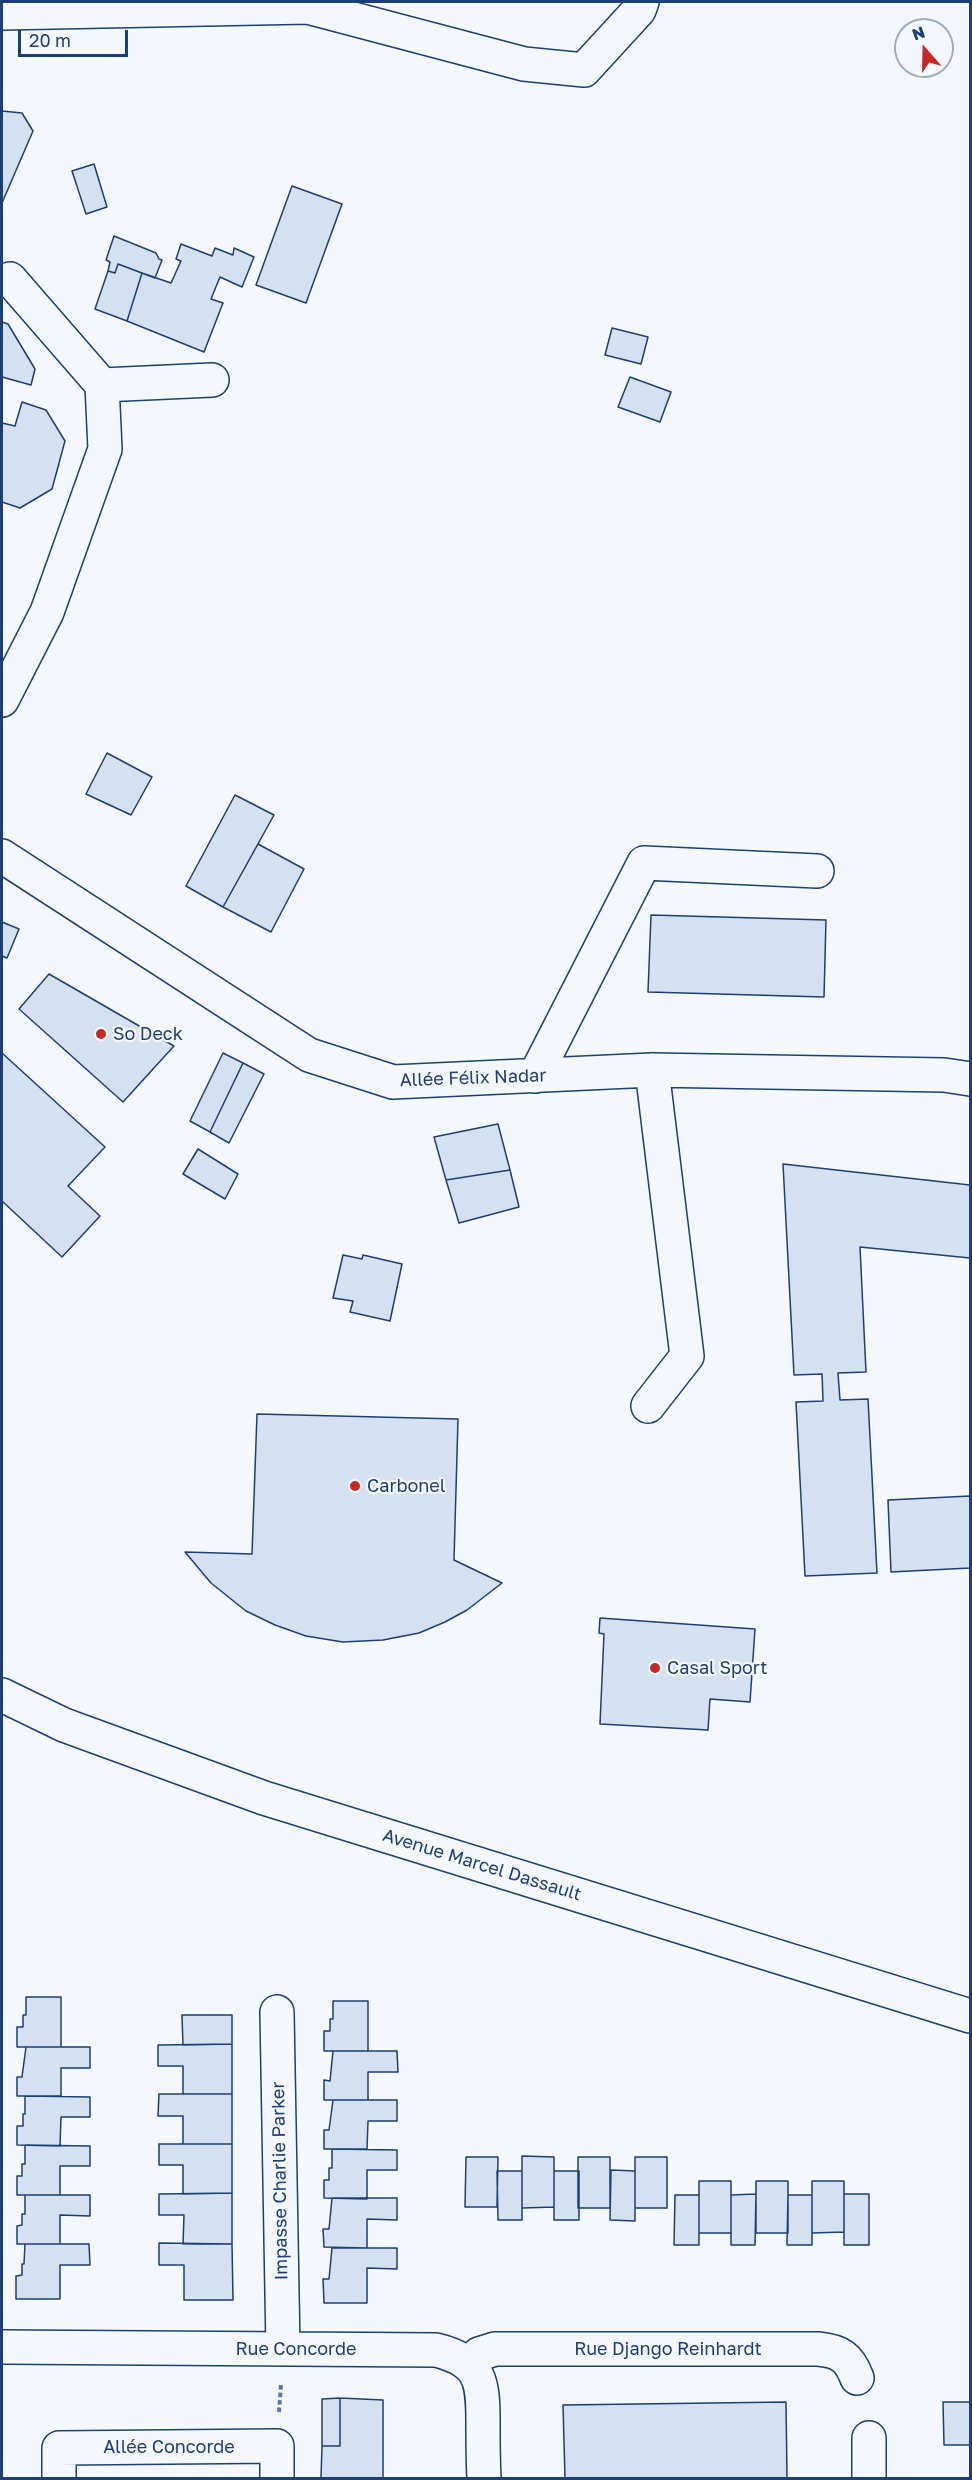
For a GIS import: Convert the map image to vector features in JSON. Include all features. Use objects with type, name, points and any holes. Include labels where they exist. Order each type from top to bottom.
[{"type":"street","points":[[2,13],[186,6],[308,7],[524,64],[584,70],[639,10],[642,2]]},
{"type":"street","points":[[2,700],[47,612],[105,449],[102,385],[10,279]]},
{"type":"street","points":[[102,385],[212,380]]},
{"type":"street","name":"Allée Félix Nadar","points":[[2,856],[309,1055],[393,1082],[652,1070],[944,1075],[970,1080]]},
{"type":"street","points":[[535,1076],[644,863],[817,871]]},
{"type":"street","points":[[648,1406],[687,1356],[652,1070]]},
{"type":"street","name":"Avenue Marcel Dassault","points":[[2,1695],[64,1725],[264,1798],[970,2016]]},
{"type":"street","name":"Impasse Charlie Parker","points":[[277,2012],[283,2349]]},
{"type":"street","name":"Rue Concorde","points":[[2,2347],[436,2350],[456,2355],[469,2364]]},
{"type":"street","name":"Rue Django Reinhardt","points":[[469,2364],[479,2354],[495,2349],[818,2349],[835,2350],[852,2363],[857,2378]]},
{"type":"street","points":[[469,2364],[480,2379],[483,2397],[483,2478]]},
{"type":"street","points":[[869,2438],[869,2478]]},
{"type":"street","points":[[277,2446],[277,2478]]},
{"type":"street","name":"Allée Concorde","points":[[59,2478],[59,2448],[277,2446]]},
{"type":"path","points":[[277,2446],[283,2349]]},
{"type":"building","points":[[2,111],[22,113],[33,131],[2,203]]},
{"type":"building","points":[[94,164],[107,207],[86,214],[72,171]]},
{"type":"building","points":[[292,186],[342,204],[306,303],[256,285]]},
{"type":"building","points":[[114,236],[156,253],[162,260],[155,278],[118,264],[115,273],[108,271],[110,262],[106,260]]},
{"type":"building","points":[[181,244],[212,256],[215,248],[233,255],[234,248],[254,257],[242,287],[220,277],[211,299],[223,303],[204,352],[127,321],[142,273],[171,283],[181,261],[176,259]]},
{"type":"building","points":[[118,264],[142,273],[127,321],[95,309],[108,271],[115,273]]},
{"type":"building","points":[[2,322],[8,324],[35,369],[31,385],[2,377]]},
{"type":"building","points":[[612,328],[648,337],[641,364],[605,355]]},
{"type":"building","points":[[630,377],[671,392],[660,422],[618,407]]},
{"type":"building","points":[[22,402],[46,410],[65,441],[52,489],[20,508],[2,502],[2,423],[15,426]]},
{"type":"building","points":[[107,753],[152,777],[131,815],[86,794]]},
{"type":"building","points":[[235,795],[274,815],[223,907],[186,886]]},
{"type":"building","points":[[258,844],[304,869],[271,932],[223,907]]},
{"type":"building","points":[[651,915],[826,920],[824,997],[648,992]]},
{"type":"building","points":[[2,922],[19,929],[7,958],[2,956]]},
{"type":"building","points":[[49,974],[174,1046],[123,1102],[19,1009]]},
{"type":"building","points":[[2,1053],[105,1147],[68,1186],[100,1216],[62,1257],[2,1201]]},
{"type":"building","points":[[223,1053],[243,1063],[210,1132],[190,1121]]},
{"type":"building","points":[[243,1063],[264,1074],[229,1143],[210,1132]]},
{"type":"building","points":[[498,1124],[510,1170],[446,1180],[434,1137]]},
{"type":"building","points":[[198,1149],[238,1174],[225,1199],[183,1174]]},
{"type":"building","points":[[783,1164],[970,1185],[970,1258],[860,1247],[866,1372],[838,1373],[840,1400],[868,1399],[877,1573],[805,1576],[796,1402],[823,1401],[822,1374],[794,1375]]},
{"type":"building","points":[[510,1170],[519,1207],[459,1223],[446,1180]]},
{"type":"building","points":[[343,1255],[362,1259],[363,1255],[402,1264],[390,1321],[350,1312],[353,1301],[333,1298]]},
{"type":"building","name":"Carbonel","points":[[257,1414],[458,1419],[454,1560],[502,1583],[467,1610],[445,1622],[419,1633],[383,1640],[343,1642],[306,1636],[246,1611],[211,1583],[185,1552],[252,1554]]},
{"type":"building","points":[[970,1496],[970,1568],[891,1572],[888,1500]]},
{"type":"building","points":[[600,1618],[755,1629],[750,1702],[710,1699],[708,1730],[600,1724],[604,1634],[599,1633]]},
{"type":"building","points":[[26,1997],[61,1997],[61,2047],[17,2047],[17,2027],[23,2027]]},
{"type":"building","points":[[333,2001],[368,2001],[368,2051],[324,2051],[324,2031],[330,2031]]},
{"type":"building","points":[[182,2015],[232,2015],[232,2044],[183,2045]]},
{"type":"building","points":[[232,2044],[232,2094],[183,2094],[183,2066],[158,2066],[158,2045]]},
{"type":"building","points":[[26,2047],[90,2047],[90,2068],[61,2068],[61,2096],[17,2096],[17,2077],[22,2077]]},
{"type":"building","points":[[333,2051],[397,2051],[398,2072],[368,2072],[368,2100],[324,2100],[324,2080],[330,2081]]},
{"type":"building","points":[[159,2094],[232,2094],[232,2144],[183,2144],[183,2116],[158,2116]]},
{"type":"building","points":[[25,2096],[90,2097],[90,2117],[61,2117],[60,2146],[17,2145],[17,2126],[23,2126]]},
{"type":"building","points":[[333,2100],[397,2100],[397,2121],[368,2121],[367,2149],[324,2149],[324,2130],[329,2130]]},
{"type":"building","points":[[159,2144],[232,2144],[232,2193],[183,2194],[183,2165],[159,2165]]},
{"type":"building","points":[[25,2145],[90,2146],[90,2166],[60,2166],[60,2195],[17,2195],[17,2176],[22,2176],[22,2164],[25,2164]]},
{"type":"building","points":[[332,2149],[397,2150],[397,2170],[367,2170],[367,2199],[324,2198],[324,2180],[329,2180],[329,2168],[332,2168]]},
{"type":"building","points":[[522,2156],[554,2157],[554,2207],[522,2208]]},
{"type":"building","points":[[466,2157],[498,2157],[497,2207],[465,2207]]},
{"type":"building","points":[[578,2157],[610,2157],[610,2208],[578,2208]]},
{"type":"building","points":[[635,2157],[667,2157],[667,2208],[635,2208]]},
{"type":"building","points":[[611,2170],[635,2171],[635,2221],[610,2220]]},
{"type":"building","points":[[497,2171],[522,2171],[522,2220],[498,2220]]},
{"type":"building","points":[[554,2171],[579,2171],[579,2220],[554,2220]]},
{"type":"building","points":[[699,2181],[731,2181],[731,2233],[699,2233]]},
{"type":"building","points":[[756,2181],[788,2181],[788,2233],[756,2233]]},
{"type":"building","points":[[812,2181],[844,2181],[844,2232],[812,2233]]},
{"type":"building","points":[[232,2193],[232,2244],[183,2244],[184,2215],[159,2215],[159,2194]]},
{"type":"building","points":[[756,2194],[755,2245],[731,2245],[731,2195]]},
{"type":"building","points":[[844,2194],[869,2194],[869,2245],[844,2245]]},
{"type":"building","points":[[25,2195],[90,2195],[90,2216],[60,2215],[60,2244],[17,2244],[17,2226],[22,2225],[22,2214],[25,2214]]},
{"type":"building","points":[[675,2195],[699,2195],[699,2245],[674,2245]]},
{"type":"building","points":[[788,2195],[812,2195],[812,2245],[787,2245]]},
{"type":"building","points":[[332,2198],[397,2198],[397,2220],[367,2219],[367,2248],[324,2247],[323,2229],[329,2229]]},
{"type":"building","points":[[159,2243],[232,2244],[233,2300],[184,2300],[184,2265],[159,2265]]},
{"type":"building","points":[[25,2244],[89,2244],[90,2265],[60,2265],[60,2299],[16,2299],[16,2276],[22,2275]]},
{"type":"building","points":[[332,2248],[397,2248],[397,2269],[367,2268],[367,2303],[324,2303],[323,2279],[329,2279]]},
{"type":"building","points":[[340,2398],[383,2400],[383,2478],[321,2478],[322,2446],[340,2446]]},
{"type":"building","points":[[340,2398],[340,2446],[322,2446],[322,2399]]},
{"type":"building","points":[[786,2402],[787,2478],[565,2478],[563,2405]]},
{"type":"building","points":[[943,2402],[970,2402],[970,2445],[944,2445]]},
{"type":"place","name":"So Deck","points":[[101,1034]]},
{"type":"place","name":"Carbonel","points":[[355,1486]]},
{"type":"place","name":"Casal Sport","points":[[655,1668]]}]
